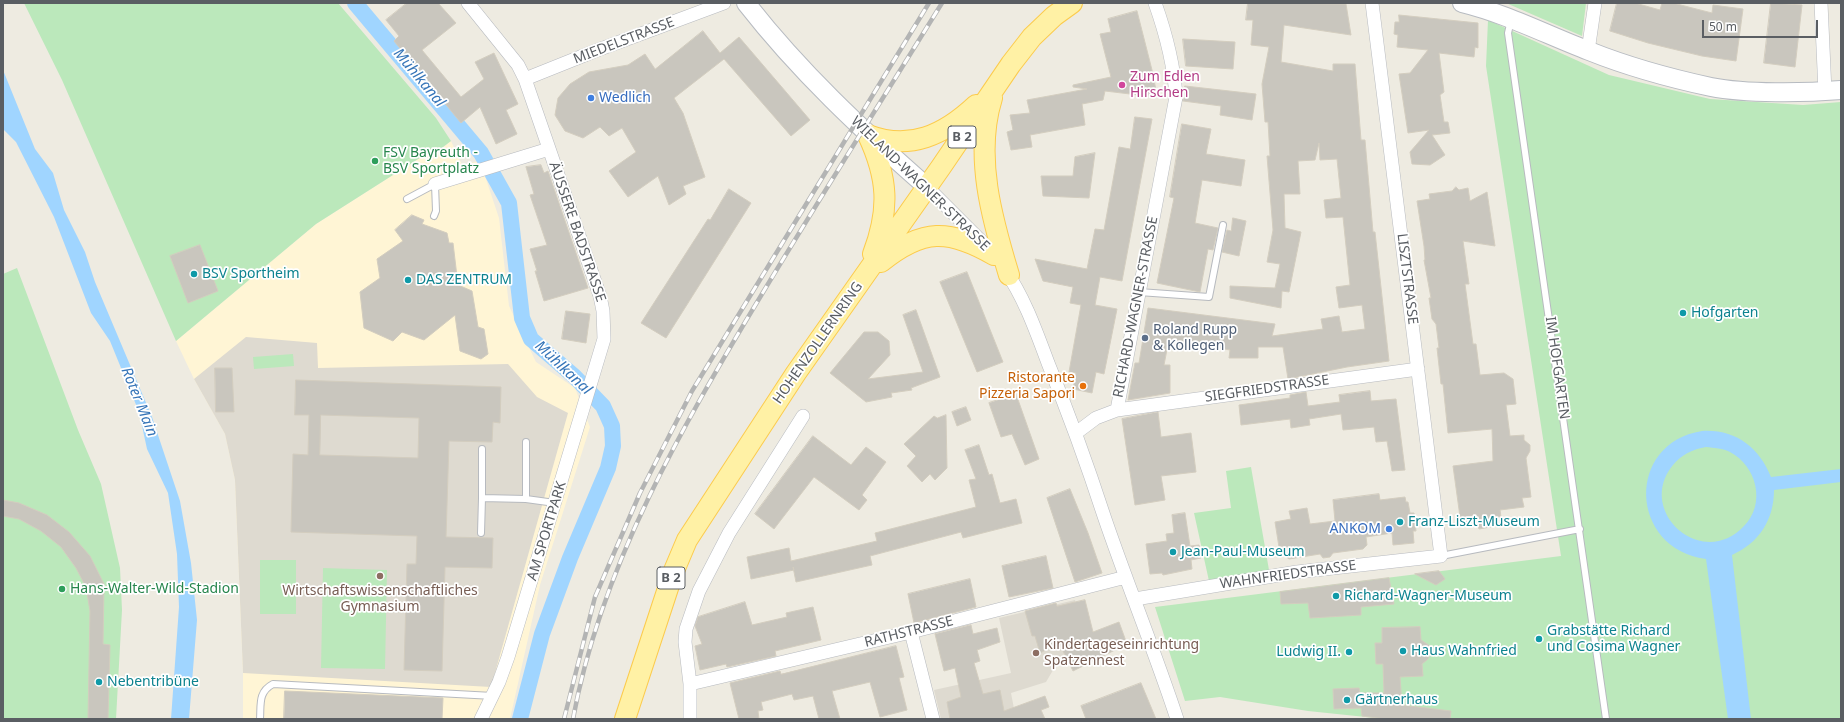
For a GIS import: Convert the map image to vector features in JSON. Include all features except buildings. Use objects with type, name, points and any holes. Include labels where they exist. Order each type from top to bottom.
[{"type":"main road","name":"WIELAND-WAGNER-STRASSE","points":[[746,3],[791,57],[868,135],[927,187]]},
{"type":"main road","name":"HOHENZOLLERNRING","points":[[625,719],[673,573],[687,540],[796,373],[996,86],[1032,38],[1054,16],[1072,3]]},
{"type":"main road","points":[[1462,3],[1487,9],[1512,18],[1588,51],[1639,69],[1712,87],[1757,91],[1833,91]]},
{"type":"main road","points":[[868,135],[895,142],[917,140],[934,135],[953,124],[996,86]]},
{"type":"main road","points":[[996,86],[990,105],[987,125],[986,166],[993,220],[1009,275]]},
{"type":"main road","points":[[863,278],[878,240],[884,214],[885,193],[878,157],[868,135]]},
{"type":"main road","points":[[863,278],[899,248],[928,235],[961,238],[994,255]]},
{"type":"street","name":"ÄUSSERE BADSTRASSE","points":[[468,3],[518,65],[525,79],[600,296],[604,311],[604,339]]},
{"type":"street","name":"MIEDELSTRASSE","points":[[525,79],[709,6],[724,3]]},
{"type":"street","name":"RICHARD-WAGNER-STRASSE","points":[[1076,433],[1096,418],[1117,410],[1176,97],[1174,72],[1167,39],[1155,3]]},
{"type":"street","name":"LISZTSTRASSE","points":[[1372,3],[1441,556]]},
{"type":"street","points":[[1588,51],[1595,3]]},
{"type":"street","points":[[1822,3],[1833,91]]},
{"type":"street","name":"ÄUSSERE BADSTRASSE","points":[[435,184],[549,149]]},
{"type":"street","name":"WIELAND-WAGNER-STRASSE","points":[[927,187],[973,232],[994,255],[1009,275],[1036,331],[1076,433]]},
{"type":"street","name":"AM SPORTPARK","points":[[481,719],[493,696],[508,657],[604,339]]},
{"type":"street","name":"SIEGFRIEDSTRASSE","points":[[1117,410],[1418,369]]},
{"type":"street","points":[[690,719],[690,684],[685,642],[686,629],[699,591],[729,533],[803,416]]},
{"type":"street","points":[[1076,433],[1126,577],[1158,659],[1177,719]]},
{"type":"street","name":"WAHNFRIEDSTRASSE","points":[[1135,599],[1297,572],[1441,556]]},
{"type":"street","name":"RATHSTRASSE","points":[[690,684],[911,632],[1126,577]]},
{"type":"street","points":[[911,632],[933,719]]},
{"type":"lane","name":"IM HOFGARTEN","points":[[1512,18],[1508,33],[1606,719]]},
{"type":"lane","points":[[434,216],[436,210],[435,184]]},
{"type":"lane","name":"ÄUSSERE BADSTRASSE","points":[[407,199],[435,184]]},
{"type":"lane","points":[[1139,292],[1209,297],[1223,225]]},
{"type":"lane","points":[[526,442],[526,499]]},
{"type":"lane","points":[[481,534],[482,449]]},
{"type":"lane","points":[[482,498],[526,499],[555,503]]},
{"type":"lane","points":[[1441,556],[1580,529]]},
{"type":"lane","points":[[260,719],[261,698],[265,689],[273,684],[493,696]]},
{"type":"shaded area","name":"Wirtschaftswissenschaftliches Gymnasium","points":[[451,141],[462,165],[480,161],[499,218],[509,306],[536,362],[575,388],[590,427],[540,585],[510,719],[243,719],[243,673],[235,480],[225,434],[194,379],[176,341],[316,224],[437,147],[440,150]]},
{"type":"shaded area","name":"Wirtschaftswissenschaftliches Gymnasium","points":[[246,337],[317,343],[318,368],[508,364],[537,397],[568,413],[491,687],[243,673],[235,480],[225,434],[194,379]]},
{"type":"shaded area","name":"Kindertageseinrichtung Spatzennest","points":[[1075,600],[1081,625],[1072,645],[1059,660],[1046,682],[1011,693],[1016,719],[941,719],[934,690],[1011,673],[999,618]]},
{"type":"green space","points":[[24,3],[338,3],[436,118],[451,141],[439,150],[437,147],[316,224],[176,341],[62,80]]},
{"type":"green space","points":[[1506,3],[1586,3],[1582,36]]},
{"type":"green space","name":"Hofgarten","points":[[1488,20],[1609,75],[1710,99],[1803,105],[1841,102],[1841,719],[1385,719],[1308,711],[1220,697],[1185,701],[1155,607],[1561,556],[1486,66]]},
{"type":"green space","name":"Hans-Walter-Wild-Stadion","points":[[17,268],[78,430],[101,484],[120,568],[122,610],[116,719],[3,719],[3,274]]},
{"type":"green space","points":[[293,354],[294,366],[254,369],[253,357]]},
{"type":"green space","points":[[1251,467],[1269,570],[1209,581],[1194,513],[1231,508],[1226,471]]},
{"type":"green space","points":[[260,560],[296,560],[296,614],[260,614]]},
{"type":"green space","points":[[323,568],[387,570],[385,669],[321,668]]},
{"type":"water","name":"Roter Main","points":[[3,70],[35,149],[53,173],[64,210],[85,252],[95,282],[152,417],[180,501],[191,563],[197,620],[189,719],[171,719],[179,607],[177,554],[168,493],[147,449],[139,412],[110,341],[91,313],[54,217],[16,142],[3,129]]},
{"type":"water","points":[[1702,431],[1725,433],[1744,442],[1753,449],[1766,466],[1771,477],[1841,469],[1841,482],[1774,490],[1771,511],[1768,521],[1763,529],[1750,544],[1732,555],[1751,719],[1728,719],[1706,559],[1681,551],[1662,536],[1651,517],[1646,496],[1649,474],[1659,455],[1677,440]],"holes":[[[1706,447],[1721,449],[1730,452],[1739,458],[1747,466],[1752,476],[1756,497],[1755,507],[1751,517],[1744,526],[1727,538],[1710,542],[1693,539],[1678,530],[1668,516],[1662,500],[1663,483],[1673,465],[1688,453]]]},
{"type":"waterway","name":"Mühlkanal","points":[[355,3],[481,153],[509,203],[522,318],[531,339],[574,376],[603,406],[612,426],[613,446],[608,468],[570,558],[542,634],[520,719]]},
{"type":"railway","points":[[564,719],[595,597],[640,493],[692,391],[929,3]]},
{"type":"railway","points":[[573,719],[586,662],[603,606],[624,552],[648,498],[703,394],[732,344],[829,184],[942,3]]},
{"type":"place","name":"Zum Edlen Hirschen","points":[[1122,85]]},
{"type":"place","name":"Wedlich","points":[[591,98]]},
{"type":"place","name":"FSV Bayreuth - BSV Sportplatz","points":[[375,161]]},
{"type":"place","name":"BSV Sportheim","points":[[194,274]]},
{"type":"place","name":"DAS ZENTRUM","points":[[408,280]]},
{"type":"place","name":"Hofgarten","points":[[1683,313]]},
{"type":"place","name":"Roland Rupp & Kollegen","points":[[1145,338]]},
{"type":"place","name":"Ristorante Pizzeria Sapori","points":[[1083,386]]},
{"type":"place","name":"Franz-Liszt-Museum","points":[[1400,522]]},
{"type":"place","name":"ANKOM","points":[[1389,529]]},
{"type":"place","name":"Jean-Paul-Museum","points":[[1173,552]]},
{"type":"place","name":"Wirtschaftswissenschaftliches Gymnasium","points":[[380,576]]},
{"type":"place","name":"Hans-Walter-Wild-Stadion","points":[[62,589]]},
{"type":"place","name":"Richard-Wagner-Museum","points":[[1336,596]]},
{"type":"place","name":"Grabstätte Richard und Cosima Wagner","points":[[1539,639]]},
{"type":"place","name":"Haus Wahnfried","points":[[1403,651]]},
{"type":"place","name":"Ludwig II.","points":[[1349,652]]},
{"type":"place","name":"Kindertageseinrichtung Spatzennest","points":[[1036,653]]},
{"type":"place","name":"Nebentribüne","points":[[99,682]]},
{"type":"place","name":"Gärtnerhaus","points":[[1347,700]]}]
